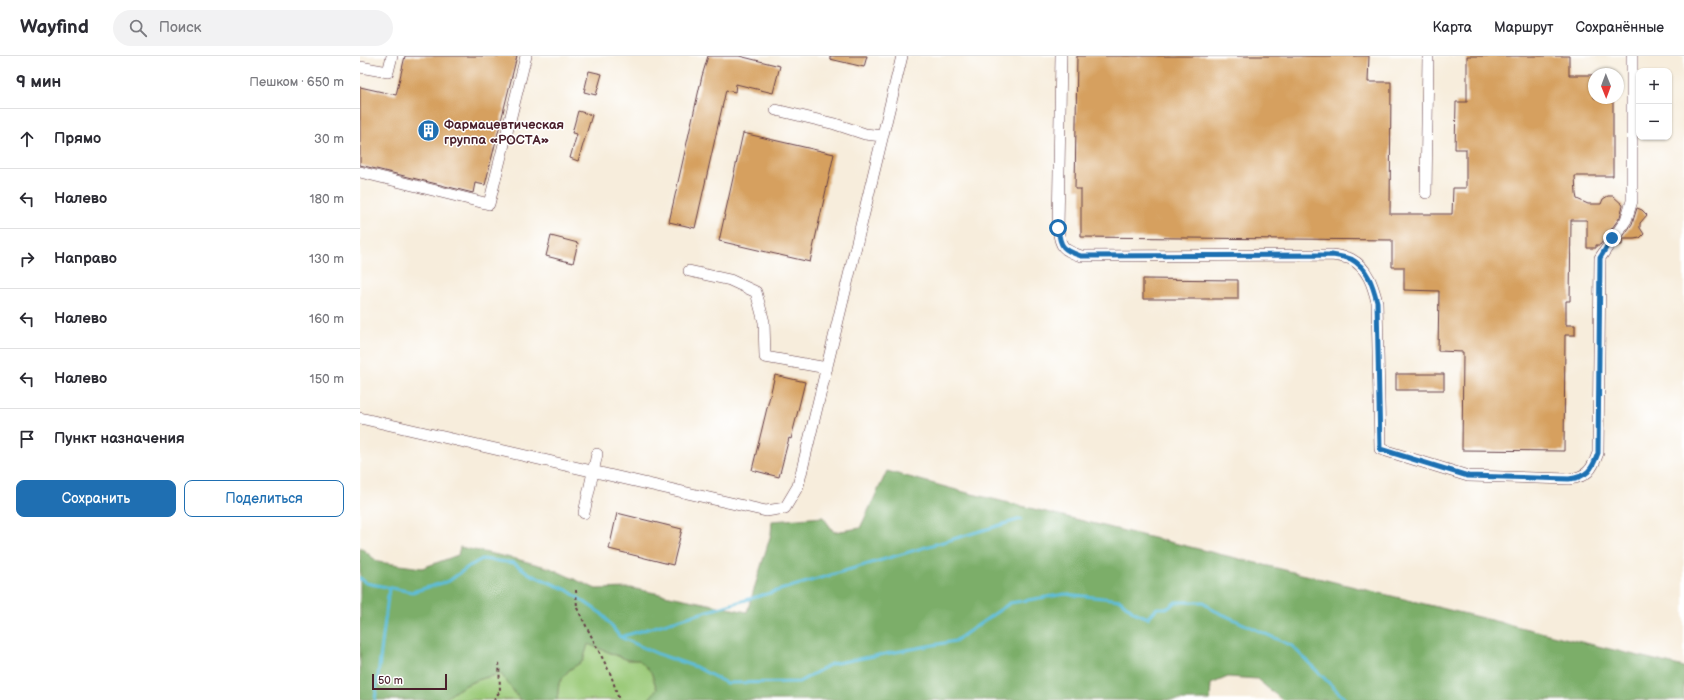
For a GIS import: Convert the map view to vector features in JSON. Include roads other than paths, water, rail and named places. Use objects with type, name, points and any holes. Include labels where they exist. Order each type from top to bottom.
[{"type":"street","points":[[360,68],[388,72],[392,56]]},
{"type":"street","points":[[360,172],[489,204],[526,56]]},
{"type":"street","points":[[360,418],[766,511],[785,508],[798,486],[902,56]]},
{"type":"street","points":[[1061,56],[1058,228],[1059,241],[1068,252],[1081,256],[1332,255],[1350,259],[1363,268],[1372,284],[1377,302],[1380,449],[1468,476],[1569,479],[1579,478],[1588,473],[1594,464],[1598,453],[1600,258],[1626,220],[1632,201],[1632,56]]},
{"type":"street","points":[[1426,193],[1428,56]]},
{"type":"street","points":[[776,110],[835,124],[865,134],[882,136]]},
{"type":"street","points":[[688,272],[730,280],[756,292],[764,322],[765,357],[826,368]]},
{"type":"street","points":[[584,513],[597,454]]},
{"type":"waterway","points":[[620,637],[1021,519]]},
{"type":"waterway","points":[[360,578],[366,583],[412,592],[449,581],[482,559],[514,563],[530,574],[567,590],[602,614],[620,637],[658,654],[696,667],[726,683],[799,682],[831,664],[955,641],[1010,603],[1065,594],[1103,598],[1120,600],[1134,612],[1148,618],[1157,608],[1168,608],[1176,602],[1204,602],[1211,609],[1292,646],[1346,700]]},
{"type":"waterway","points":[[375,700],[389,588]]},
{"type":"place","name":"Фармацевтическая группа «РОСТА»","points":[[429,131]]}]
